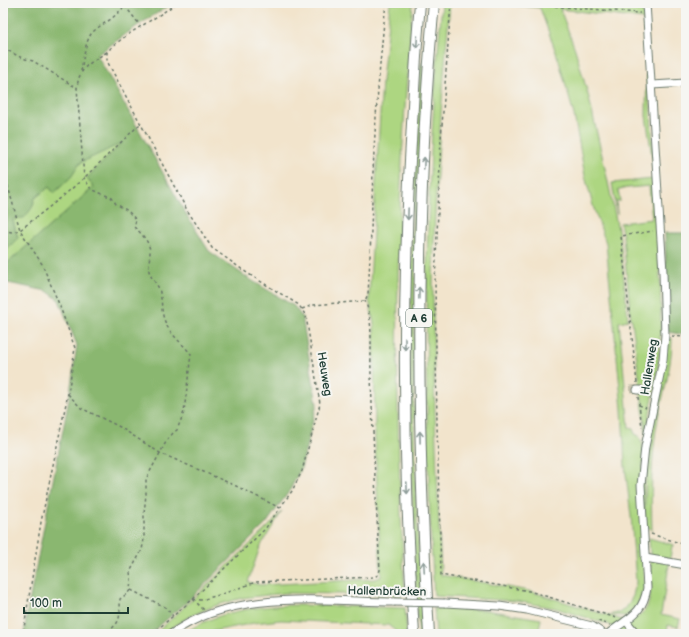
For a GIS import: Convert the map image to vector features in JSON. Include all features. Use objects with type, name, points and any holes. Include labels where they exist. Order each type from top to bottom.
[{"type":"highway","name":"A 6","points":[[414,634],[407,474],[405,300],[411,136],[420,3]]},
{"type":"highway","name":"A 6","points":[[428,634],[420,469],[419,299],[425,128],[434,3]]},
{"type":"street","name":"Hallenweg","points":[[608,634],[636,613],[642,607],[646,598],[647,588],[641,485],[643,464],[663,360],[664,335],[661,230],[646,3]]},
{"type":"street","points":[[652,85],[686,83]]},
{"type":"street","points":[[645,558],[686,565]]},
{"type":"street","name":"Hallenbrücken","points":[[171,634],[193,621],[234,606],[260,601],[283,600],[445,603],[500,606],[527,610],[592,626],[604,634]]},
{"type":"street","points":[[626,621],[637,634]]},
{"type":"path","points":[[124,3],[140,26]]},
{"type":"path","points":[[81,71],[114,44],[176,3]]},
{"type":"path","points":[[193,598],[201,600],[213,597],[256,582],[374,577],[378,575],[380,570],[370,321],[369,309],[365,301],[368,294],[374,153],[386,3]]},
{"type":"path","points":[[451,3],[441,139],[435,283],[436,424],[441,575],[529,591],[626,621]]},
{"type":"path","points":[[513,3],[647,13]]},
{"type":"path","points":[[109,634],[117,623],[120,614],[120,599],[130,590],[130,572],[142,550],[144,539],[146,479],[166,442],[177,430],[184,412],[191,354],[184,345],[174,338],[166,325],[161,310],[160,292],[149,271],[149,246],[143,235],[134,227],[136,220],[128,211],[116,204],[112,198],[91,189],[84,178],[77,88],[84,51],[92,34],[99,26],[112,18],[125,6]]},
{"type":"path","points":[[3,48],[22,58],[33,61],[77,88]]},
{"type":"path","points":[[106,52],[107,61],[140,124],[188,210],[212,248],[247,273],[299,305],[302,309],[313,305],[365,301]]},
{"type":"path","points":[[3,230],[12,232],[20,230],[84,178],[140,124]]},
{"type":"path","points":[[3,168],[20,230],[42,264],[75,348],[68,394],[41,522],[22,634]]},
{"type":"path","points":[[642,428],[621,236],[661,230]]},
{"type":"path","name":"Heuweg","points":[[152,634],[193,598],[265,529],[292,491],[302,471],[320,404],[306,316],[302,309]]},
{"type":"path","points":[[664,335],[686,337]]},
{"type":"path","points":[[68,394],[81,408],[118,426],[160,453],[236,486],[280,508]]},
{"type":"path","points":[[644,532],[686,545]]},
{"type":"path","points":[[130,590],[165,607],[173,616]]},
{"type":"path","points":[[193,598],[205,611]]},
{"type":"green space","points":[[3,3],[173,3],[137,26],[97,55],[186,214],[209,251],[251,280],[294,306],[302,317],[317,404],[301,468],[290,490],[266,524],[188,601],[150,634],[24,634],[69,399],[77,345],[59,300],[47,291],[3,282],[3,267],[94,187],[87,178],[122,143],[80,163],[71,177],[54,193],[49,187],[35,198],[32,208],[24,218],[15,218],[13,221],[18,238],[3,253]]},
{"type":"green space","points":[[390,3],[413,3],[402,150],[398,299],[399,447],[405,595],[285,593],[242,598],[217,605],[190,616],[162,634],[155,634],[269,526],[282,511],[260,547],[248,582],[260,585],[374,579],[381,577],[375,439],[374,324],[369,300],[382,81]]},
{"type":"green space","points":[[442,3],[450,3],[441,109],[433,287],[434,395],[441,575],[529,591],[626,621],[615,628],[608,624],[555,608],[516,601],[434,596],[426,357],[430,177]]},
{"type":"green space","points":[[490,3],[641,3],[642,11],[645,17],[655,177],[646,116],[647,60],[643,19],[560,9],[575,49],[589,98],[620,239],[628,320],[619,322],[629,428],[633,429],[635,434],[639,436],[643,445],[644,588],[638,604],[626,616],[611,615],[612,613],[619,613],[626,608],[633,596],[636,582],[631,516],[625,466],[622,409],[606,243],[593,206],[585,176],[574,115],[559,61],[540,8]]},
{"type":"green space","points":[[422,63],[424,63],[414,328],[416,503],[423,634],[419,634],[412,493],[410,352],[413,210],[420,69]]},
{"type":"green space","points":[[123,142],[87,178],[94,187],[3,267],[3,253],[18,238],[13,221],[15,218],[32,208],[35,198],[49,187],[54,193],[71,177],[80,163]]},
{"type":"green space","points":[[653,179],[659,259],[661,320],[655,386],[646,433],[631,320],[623,236],[620,223],[652,219],[649,186],[618,189],[620,201],[616,201],[617,214],[612,183]]},
{"type":"green space","points":[[665,233],[686,233],[686,335],[668,332]]},
{"type":"green space","points":[[672,338],[670,362],[654,442],[652,531],[647,527],[645,518],[647,461],[668,339]]},
{"type":"green space","points":[[649,538],[674,545],[672,546],[661,615],[680,619],[678,627],[668,625],[667,634],[616,634],[622,627],[642,613],[648,604],[651,587]]},
{"type":"green space","points":[[296,605],[405,608],[407,634],[397,634],[397,632],[388,625],[281,620],[254,623],[200,634],[183,634],[209,620],[237,611]]},
{"type":"green space","points":[[434,608],[485,610],[541,619],[538,634],[436,634]]},
{"type":"tunnel","points":[[630,389],[643,388]]}]
